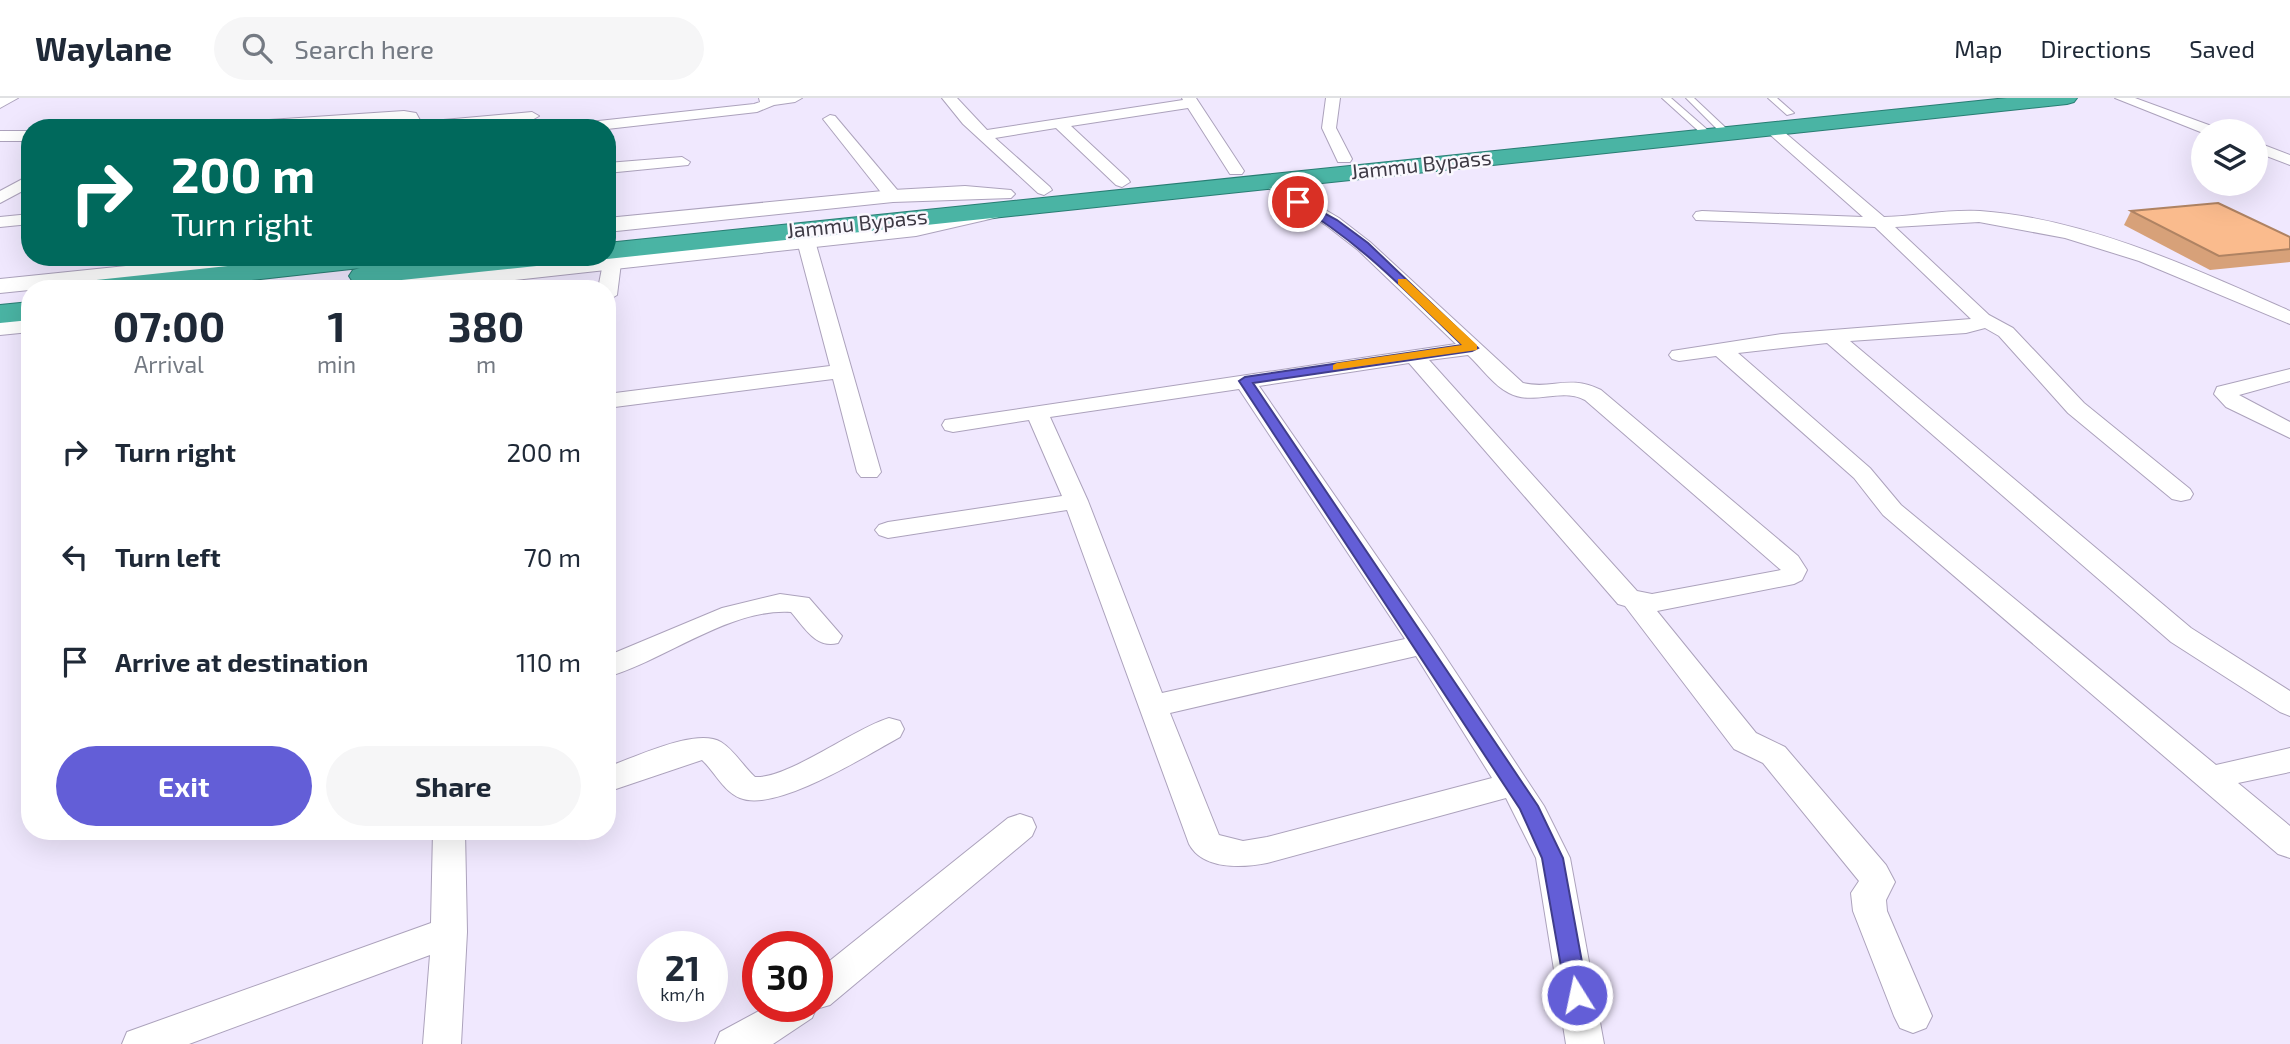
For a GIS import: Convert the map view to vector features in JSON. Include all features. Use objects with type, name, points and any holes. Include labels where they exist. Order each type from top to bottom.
[{"type":"highway","name":"Jammu Bypass","points":[[616,234],[1268,181],[1710,128],[1781,105],[1937,98]]},
{"type":"highway","name":"Jammu Bypass","points":[[616,256],[1002,202],[1044,190],[1344,159],[1710,128],[1771,128],[2067,98]]},
{"type":"highway","points":[[173,280],[307,266]]},
{"type":"highway","points":[[330,280],[462,266]]},
{"type":"highway","points":[[0,298],[21,296]]},
{"type":"highway","points":[[0,314],[21,312]]},
{"type":"street","points":[[0,104],[11,98]]},
{"type":"street","points":[[532,119],[535,98]]},
{"type":"street","points":[[616,119],[647,113],[757,108],[763,106],[767,100],[795,98]]},
{"type":"street","points":[[949,98],[983,135],[1044,190]]},
{"type":"street","points":[[1333,98],[1329,128],[1344,159]]},
{"type":"street","points":[[2122,98],[2191,123]]},
{"type":"street","points":[[983,135],[1190,101],[1236,171]]},
{"type":"street","points":[[324,119],[404,115],[411,116],[412,119]]},
{"type":"street","points":[[830,119],[893,196]]},
{"type":"street","points":[[1059,123],[1122,182]]},
{"type":"street","points":[[1771,128],[1880,222],[1982,320],[2006,332],[2076,408],[2181,494]]},
{"type":"street","points":[[0,136],[21,136]]},
{"type":"street","points":[[2268,152],[2290,160]]},
{"type":"street","points":[[616,167],[682,162]]},
{"type":"street","points":[[1268,181],[1333,222],[1364,246],[1519,390],[1535,391],[1568,386],[1593,395],[1789,562],[1794,570],[1793,574],[1785,578],[1652,603],[1636,601]]},
{"type":"street","points":[[0,198],[21,185]]},
{"type":"street","points":[[616,224],[893,196],[965,192],[1002,202]]},
{"type":"street","points":[[616,257],[806,242],[916,229],[1002,202]]},
{"type":"street","points":[[1702,216],[1880,222],[1978,216],[2036,226],[2163,263],[2290,317]]},
{"type":"street","points":[[0,222],[21,220]]},
{"type":"street","points":[[806,242],[869,472]]},
{"type":"street","points":[[59,280],[196,266]]},
{"type":"street","points":[[433,280],[541,266]]},
{"type":"street","points":[[0,286],[21,284]]},
{"type":"street","points":[[1679,355],[1831,336],[1958,328],[1977,325],[1982,320]]},
{"type":"street","points":[[0,327],[21,325]]},
{"type":"street","points":[[1831,336],[2181,635],[2290,705]]},
{"type":"street","points":[[953,425],[1472,348]]},
{"type":"street","points":[[1720,348],[1862,473],[1892,510],[2290,845]]},
{"type":"street","points":[[1414,356],[1622,592],[1636,601],[1745,741],[1774,755],[1874,874],[1878,882],[1875,890],[1868,893],[1870,911],[1913,1016]]},
{"type":"street","points":[[616,400],[842,371]]},
{"type":"street","points":[[2290,374],[2225,391],[2234,402],[2290,431]]},
{"type":"street","points":[[1245,381],[1528,806],[1553,858],[1585,1044]]},
{"type":"street","points":[[1037,413],[1076,501],[1206,844],[1224,852],[1243,854],[1267,850],[1513,784]]},
{"type":"street","points":[[888,530],[1076,501]]},
{"type":"street","points":[[616,663],[736,614],[784,602],[799,604],[828,636]]},
{"type":"street","points":[[1152,706],[1423,645]]},
{"type":"street","points":[[616,777],[687,751],[706,748],[744,786],[759,791],[779,785],[889,729]]},
{"type":"street","points":[[2210,778],[2290,760]]},
{"type":"street","points":[[833,980],[1020,827]]},
{"type":"street","points":[[442,1044],[454,840]]},
{"type":"street","points":[[141,1044],[449,932]]},
{"type":"street","points":[[734,1044],[776,1022]]},
{"type":"lane","points":[[1665,98],[1710,128]]},
{"type":"lane","points":[[1690,98],[1710,128]]},
{"type":"building","points":[[2218,203],[2290,237],[2290,249],[2219,256],[2131,211]]},
{"type":"slow traffic","points":[[1337,367],[1472,348],[1402,281]]},
{"type":"route","points":[[1298,202],[1349,233],[1472,348],[1245,381],[1528,806],[1553,858],[1577,995]]}]
